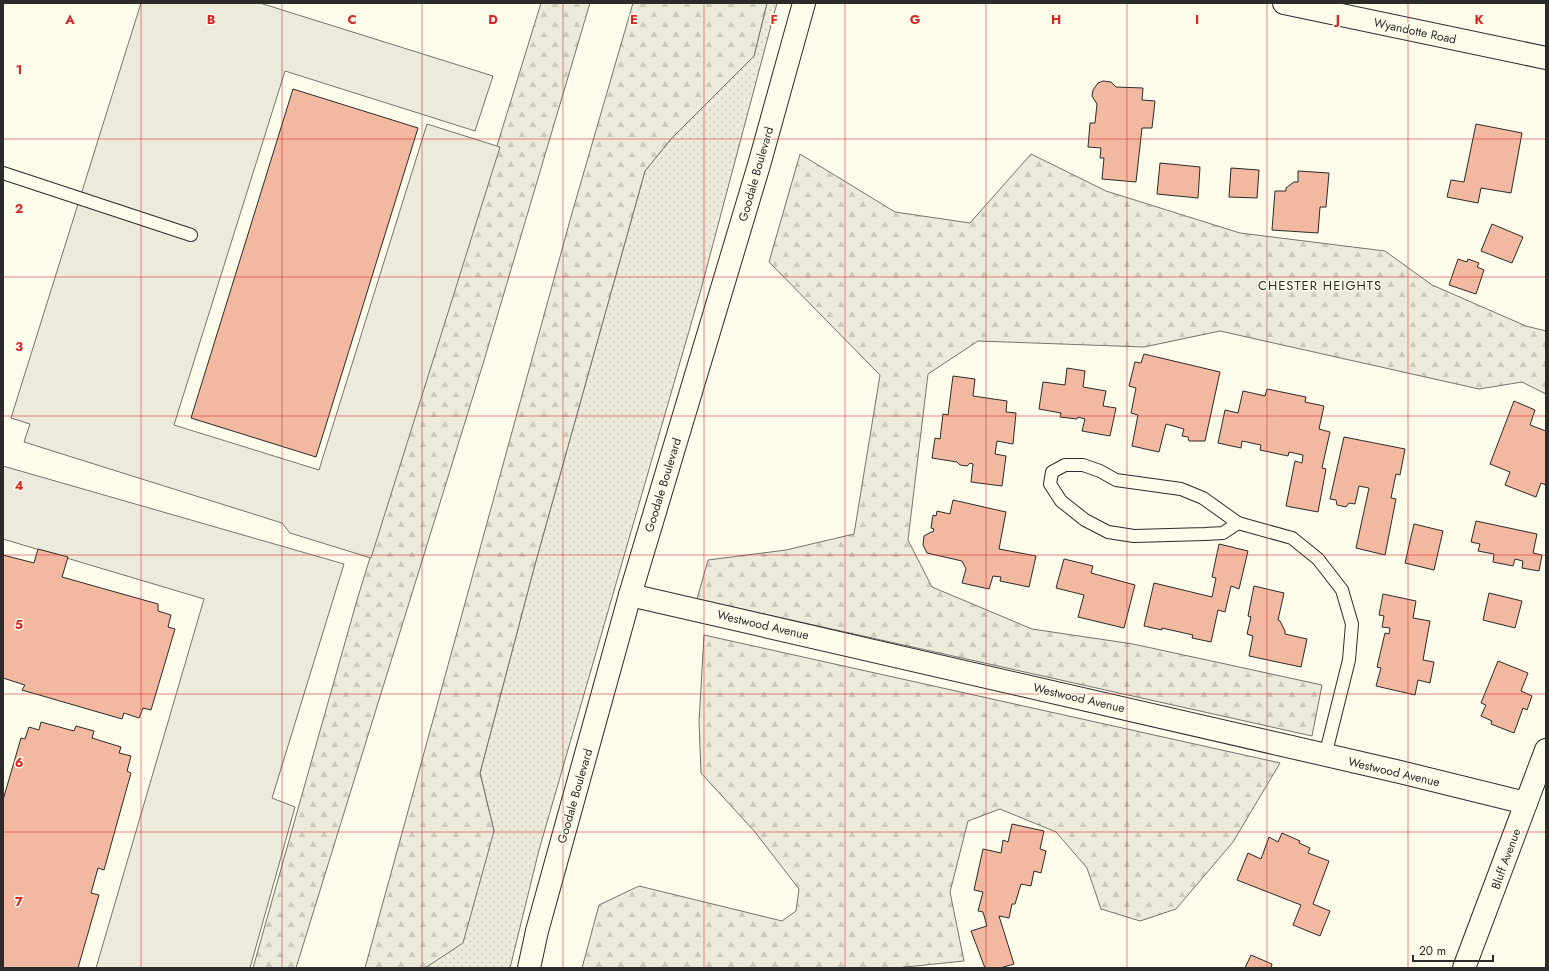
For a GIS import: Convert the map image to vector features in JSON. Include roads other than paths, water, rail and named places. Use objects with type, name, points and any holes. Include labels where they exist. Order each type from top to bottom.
[{"type":"street","name":"Goodale Boulevard","points":[[529,968],[537,931],[630,595],[759,165],[804,3]]},
{"type":"street","name":"Wyandotte Road","points":[[1284,3],[1546,58]]},
{"type":"street","name":"Westwood Avenue","points":[[630,595],[1325,756],[1535,792]]},
{"type":"street","name":"Bluff Avenue","points":[[1464,968],[1535,792],[1546,750]]},
{"type":"lane","points":[[3,173],[191,235]]},
{"type":"lane","points":[[1238,523],[1223,533],[1134,536],[1108,532],[1085,520],[1061,501],[1050,484],[1052,472],[1065,465],[1083,465],[1100,471],[1116,480],[1181,489],[1203,498],[1238,523],[1292,538],[1318,559],[1342,590],[1352,624],[1349,660],[1325,756]]},
{"type":"district","name":"CHESTER HEIGHTS","points":[[1320,285]]}]
